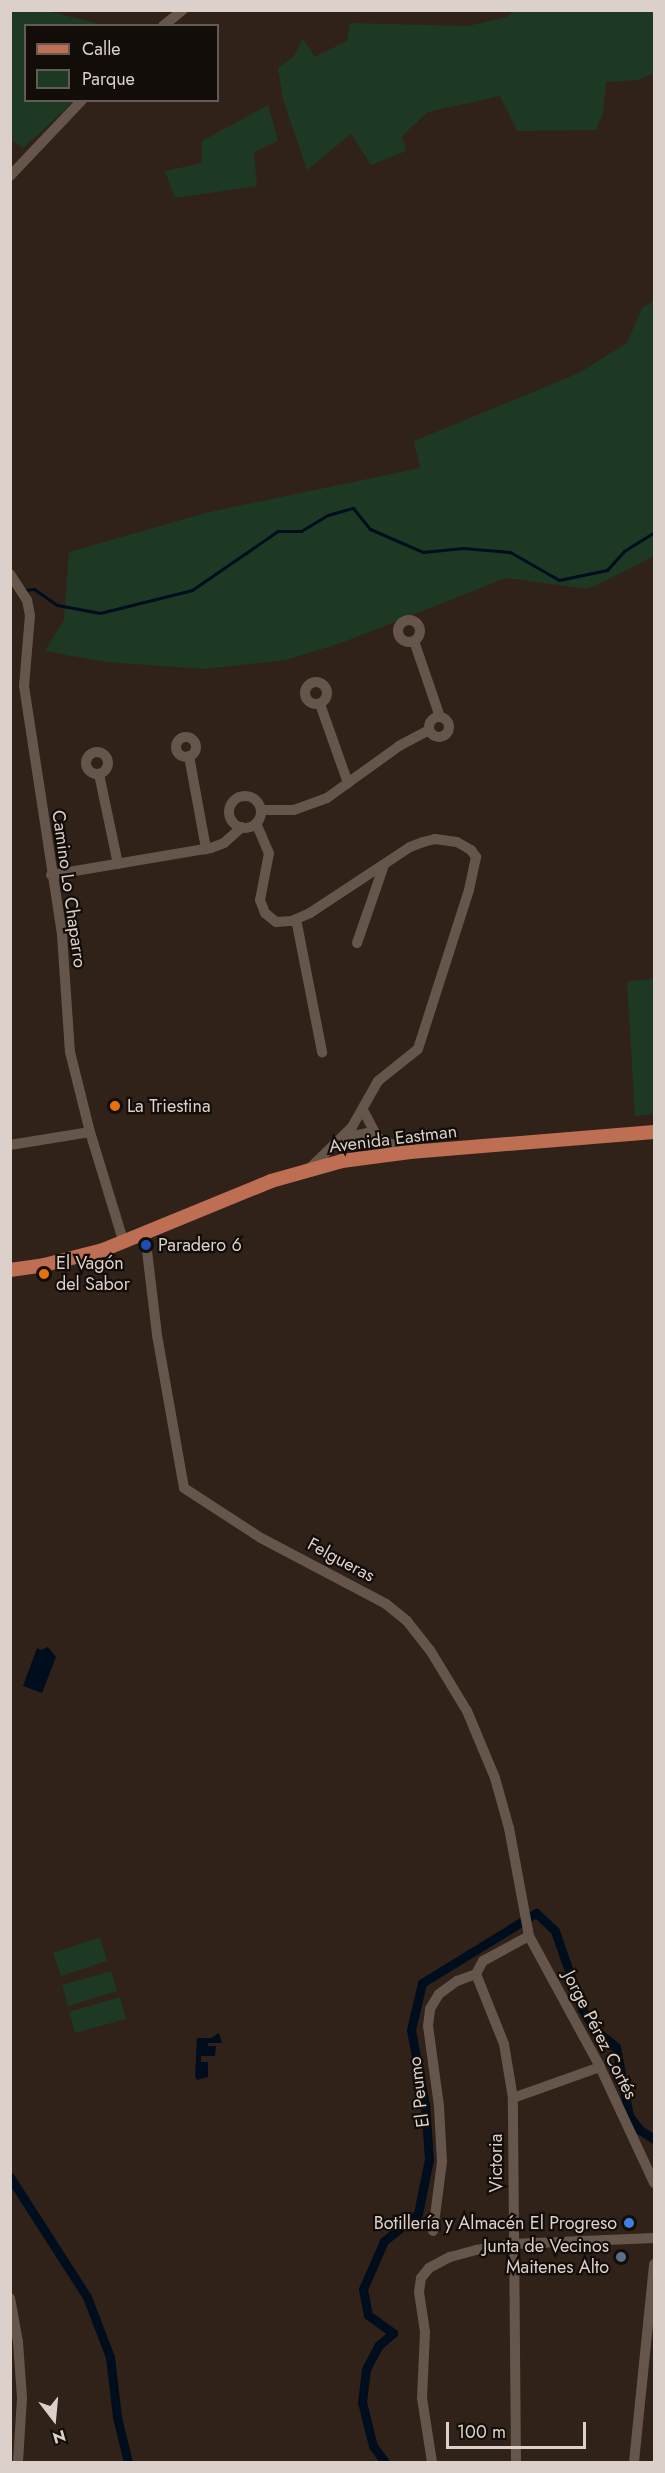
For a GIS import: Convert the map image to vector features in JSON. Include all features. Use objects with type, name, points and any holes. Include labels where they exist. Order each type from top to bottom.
[{"type":"main road","name":"Avenida Eastman","points":[[10,1270],[60,1261],[124,1243],[271,1181],[359,1158],[654,1132]]},
{"type":"street","points":[[166,24],[183,10]]},
{"type":"street","points":[[10,176],[80,102]]},
{"type":"street","name":"Camino Lo Chaparro","points":[[10,574],[27,600],[30,615],[24,686],[63,952],[70,1052],[90,1132],[124,1243]]},
{"type":"street","points":[[414,641],[440,717],[448,723],[447,733],[436,737],[429,730]]},
{"type":"street","points":[[320,704],[348,783]]},
{"type":"street","points":[[261,810],[285,811],[306,807],[327,798],[399,746],[429,730],[431,721],[440,717]]},
{"type":"street","points":[[189,756],[206,849]]},
{"type":"street","points":[[99,774],[118,864]]},
{"type":"street","points":[[243,827],[231,819],[230,810],[234,801],[243,797],[252,798],[261,810]]},
{"type":"street","points":[[261,810],[256,824],[270,853],[260,900],[262,907],[276,922],[296,919],[410,848],[435,839],[457,842],[471,850],[476,857],[471,883],[418,1049],[378,1082],[352,1127],[308,1170]]},
{"type":"street","points":[[51,875],[206,849],[224,843],[243,827],[256,824]]},
{"type":"street","points":[[357,943],[384,865]]},
{"type":"street","points":[[296,919],[322,1052]]},
{"type":"street","points":[[363,1110],[377,1137]]},
{"type":"street","points":[[10,1144],[90,1132]]},
{"type":"street","points":[[339,1139],[359,1133],[377,1137],[410,1152]]},
{"type":"street","name":"Felgueras","points":[[145,1234],[157,1335],[184,1488],[261,1538],[375,1597],[397,1612],[416,1630],[456,1690],[487,1755],[509,1828],[529,1933]]},
{"type":"street","points":[[476,1974],[483,1961],[529,1933]]},
{"type":"street","name":"Jorge Pérez Cortés","points":[[529,1933],[600,2067],[654,2183]]},
{"type":"street","name":"Victoria","points":[[476,1974],[501,2036],[513,2098],[512,2244],[516,2463]]},
{"type":"street","name":"El Peumo","points":[[433,2231],[442,2162],[439,2106],[428,2026],[430,2009],[439,1994],[457,1981],[476,1974]]},
{"type":"street","points":[[513,2098],[600,2067]]},
{"type":"street","points":[[432,2463],[422,2398],[425,2332],[419,2292],[421,2278],[429,2268],[450,2257],[512,2244],[654,2238]]},
{"type":"street","points":[[634,2463],[654,2264]]},
{"type":"street","points":[[10,2298],[18,2342],[22,2398],[18,2463]]},
{"type":"green space","points":[[11,10],[47,11],[100,24],[24,24],[24,102],[73,102],[23,148],[11,140]]},
{"type":"green space","points":[[514,11],[654,11],[654,73],[638,80],[606,82],[603,113],[596,130],[517,131],[500,96],[428,112],[402,136],[406,151],[371,165],[351,134],[307,170],[283,99],[278,68],[294,56],[303,39],[315,57],[347,41],[350,23],[468,26],[506,17]]},
{"type":"green space","points":[[268,105],[278,141],[254,152],[257,186],[175,198],[165,171],[202,163],[202,141]]},
{"type":"green space","points":[[654,300],[654,556],[588,589],[506,578],[341,643],[286,660],[205,669],[106,662],[45,651],[64,620],[69,552],[205,513],[420,468],[414,441],[579,373],[627,343],[642,308]]},
{"type":"green space","points":[[654,979],[654,1114],[635,1116],[627,981]]},
{"type":"green space","points":[[100,1937],[107,1961],[61,1976],[53,1953]]},
{"type":"green space","points":[[111,1971],[117,1991],[68,2006],[62,1985]]},
{"type":"green space","points":[[120,1997],[126,2019],[75,2033],[69,2012]]},
{"type":"water","points":[[48,1647],[56,1657],[42,1693],[23,1686],[37,1648],[41,1650]]},
{"type":"water","points":[[219,2033],[222,2043],[208,2043],[208,2046],[216,2046],[215,2056],[201,2056],[201,2062],[208,2062],[208,2077],[197,2080],[195,2076],[197,2038],[211,2038]]},
{"type":"waterway","points":[[24,590],[34,589],[57,605],[100,613],[192,590],[278,531],[301,531],[328,515],[353,508],[370,529],[423,552],[463,548],[510,552],[559,580],[607,570],[624,551],[654,532]]},
{"type":"waterway","points":[[385,2462],[373,2446],[362,2402],[366,2369],[378,2346],[393,2333],[368,2315],[363,2289],[384,2241],[418,2214],[429,2159],[425,2105],[411,2030],[422,1983],[536,1913],[555,1931],[582,2009],[594,2029],[616,2047],[629,2116],[640,2130],[654,2139]]},
{"type":"waterway","points":[[10,2177],[87,2297],[110,2357],[117,2417],[128,2462]]},
{"type":"place","name":"La Triestina","points":[[115,1106]]},
{"type":"place","name":"Paradero 6","points":[[146,1245]]},
{"type":"place","name":"El Vagón del Sabor","points":[[44,1274]]},
{"type":"place","name":"Botillería y Almacén El Progreso","points":[[629,2223]]},
{"type":"place","name":"Junta de Vecinos Maitenes Alto","points":[[621,2257]]}]
